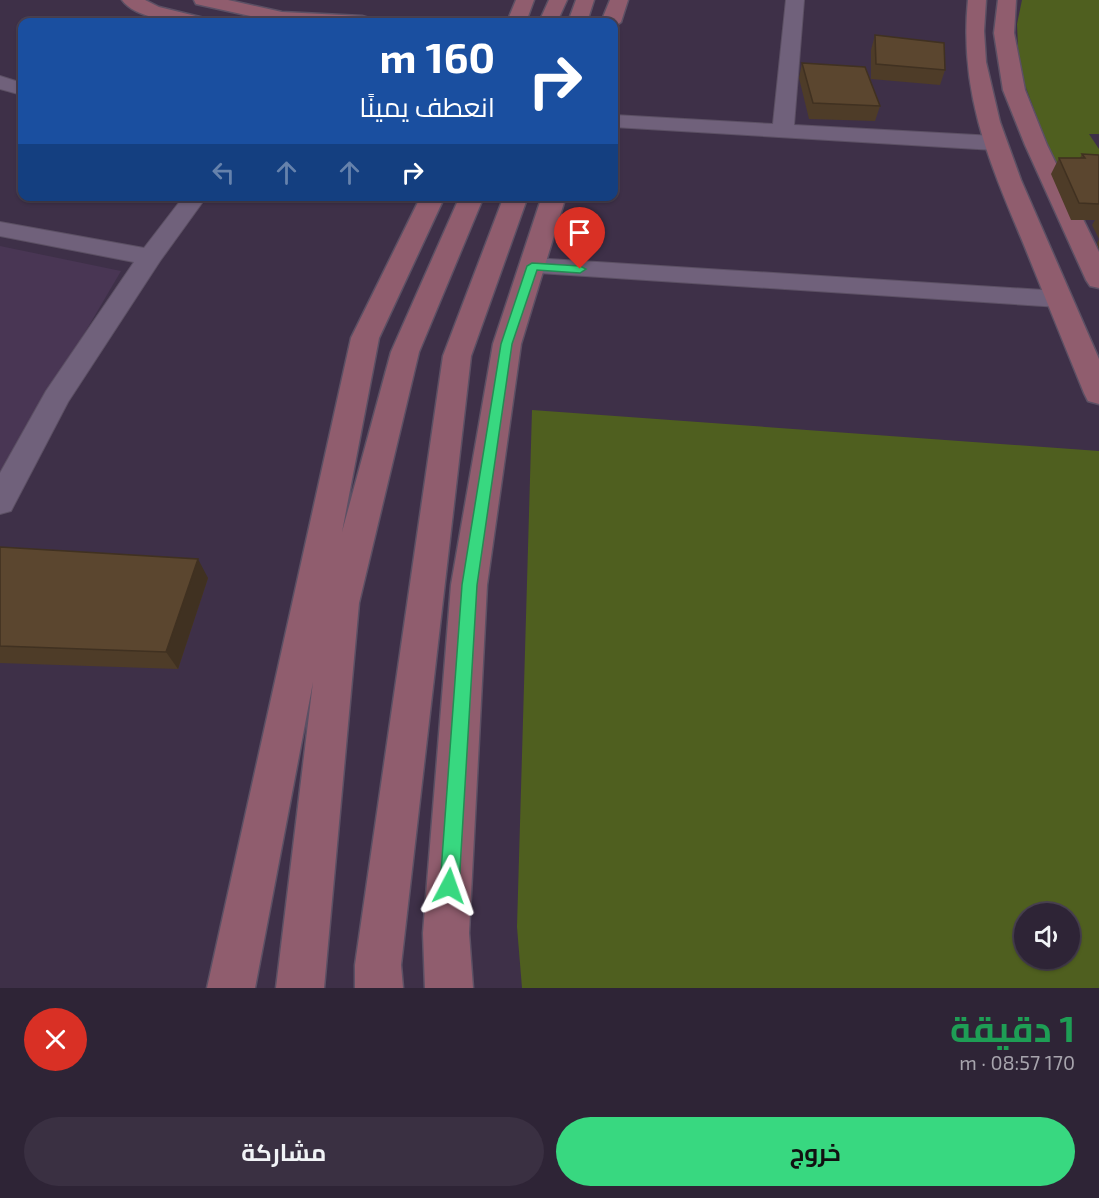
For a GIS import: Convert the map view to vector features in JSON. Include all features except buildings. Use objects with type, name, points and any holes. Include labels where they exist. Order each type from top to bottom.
[{"type":"street","points":[[132,0],[152,10],[182,18]]},
{"type":"street","points":[[203,0],[282,18]]},
{"type":"street","points":[[518,18],[525,0]]},
{"type":"street","points":[[550,18],[558,0]]},
{"type":"street","points":[[579,18],[585,0]]},
{"type":"street","points":[[612,18],[619,0]]},
{"type":"street","points":[[783,132],[795,0]]},
{"type":"street","points":[[977,0],[973,29],[979,89],[994,142],[1099,393]]},
{"type":"street","points":[[1007,0],[1004,33],[1014,90],[1036,145],[1099,280]]},
{"type":"street","points":[[0,82],[18,88]]},
{"type":"street","points":[[618,121],[994,142]]},
{"type":"street","points":[[0,502],[56,398],[150,258],[192,201]]},
{"type":"street","points":[[231,988],[365,338],[431,201]]},
{"type":"street","points":[[300,988],[341,603],[405,352],[470,201]]},
{"type":"street","points":[[379,988],[378,965],[457,357],[514,201]]},
{"type":"street","points":[[449,988],[446,933],[469,585],[507,344],[552,201]]},
{"type":"street","points":[[0,229],[150,258]]},
{"type":"street","points":[[532,266],[1059,299]]},
{"type":"shaded area","points":[[0,246],[121,271],[0,477]]},
{"type":"green space","points":[[1022,0],[1099,0],[1099,134],[1089,134],[1099,149],[1099,172],[1057,171],[1019,69],[1017,24]]},
{"type":"green space","points":[[532,410],[1099,451],[1099,988],[522,988],[517,927]]},
{"type":"route","points":[[449,886],[469,585],[507,344],[532,266],[580,269]]}]
